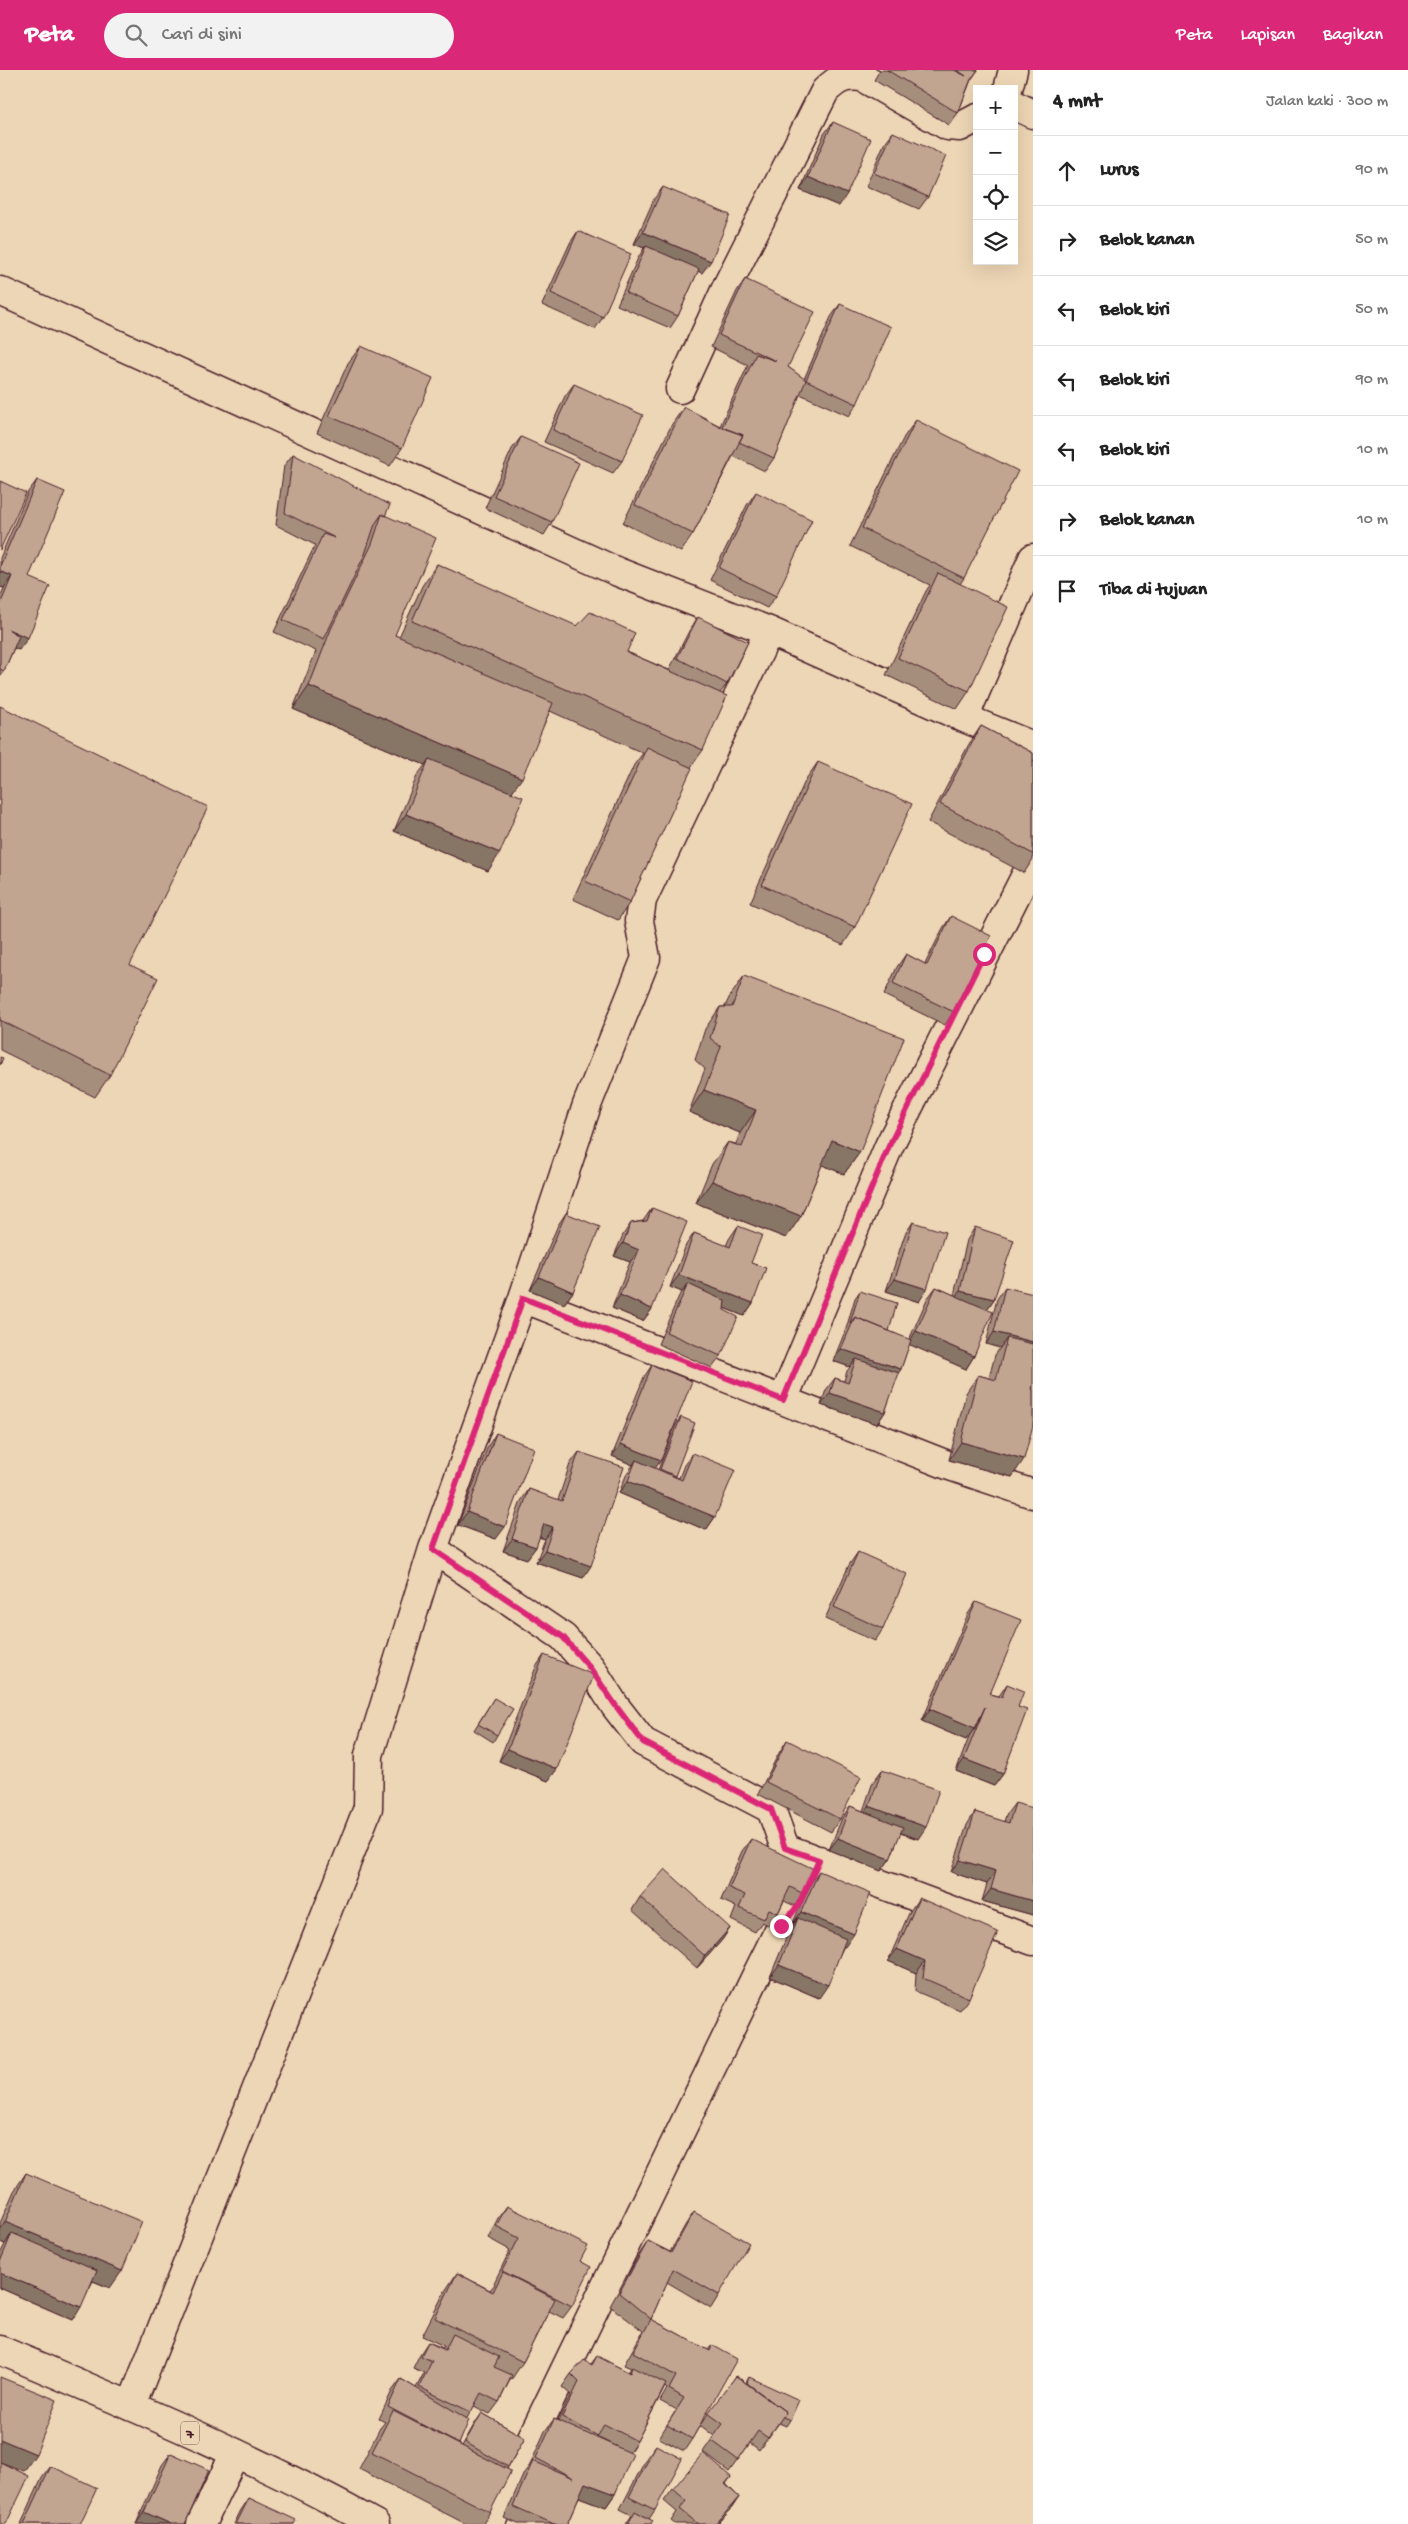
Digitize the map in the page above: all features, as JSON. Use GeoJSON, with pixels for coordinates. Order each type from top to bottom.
{"type":"FeatureCollection","features":[{"type":"Feature","properties":{"kind":"main road"},"geometry":{"type":"LineString","coordinates":[[1009,85],[1013,70]]}},
{"type":"Feature","properties":{"kind":"main road"},"geometry":{"type":"LineString","coordinates":[[680,389],[728,284],[825,91],[837,79],[847,75],[862,77],[948,126],[960,127],[973,120]]}},
{"type":"Feature","properties":{"kind":"main road"},"geometry":{"type":"LineString","coordinates":[[0,291],[618,572],[769,631],[964,718],[1033,746]]}},
{"type":"Feature","properties":{"kind":"main road"},"geometry":{"type":"LineString","coordinates":[[964,718],[1033,558]]}},
{"type":"Feature","properties":{"kind":"main road"},"geometry":{"type":"LineString","coordinates":[[130,2406],[368,1808],[369,1755],[433,1549],[523,1298],[587,1104],[646,958],[639,921],[642,900],[769,631]]}},
{"type":"Feature","properties":{"kind":"main road"},"geometry":{"type":"LineString","coordinates":[[783,1400],[889,1146],[1033,861]]}},
{"type":"Feature","properties":{"kind":"main road"},"geometry":{"type":"LineString","coordinates":[[523,1298],[950,1466],[1033,1494]]}},
{"type":"Feature","properties":{"kind":"main road"},"geometry":{"type":"LineString","coordinates":[[433,1549],[563,1637],[590,1668],[643,1742],[771,1809],[785,1848],[1033,1941]]}},
{"type":"Feature","properties":{"kind":"main road"},"geometry":{"type":"LineString","coordinates":[[490,2524],[757,1974],[781,1926],[798,1906],[819,1860]]}},
{"type":"Feature","properties":{"kind":"main road","name":"7"},"geometry":{"type":"LineString","coordinates":[[0,2350],[235,2454],[333,2500],[375,2524]]}},
{"type":"Feature","properties":{"kind":"main road"},"geometry":{"type":"LineString","coordinates":[[201,2524],[235,2454]]}},
{"type":"Feature","properties":{"kind":"building"},"geometry":{"type":"Polygon","coordinates":[[[887,70],[954,70],[966,76],[957,70],[978,70],[971,79],[958,113],[887,70]]]}},
{"type":"Feature","properties":{"kind":"building"},"geometry":{"type":"Polygon","coordinates":[[[833,122],[871,139],[847,194],[808,177],[833,122]]]}},
{"type":"Feature","properties":{"kind":"building"},"geometry":{"type":"Polygon","coordinates":[[[893,132],[946,156],[928,197],[874,173],[893,132]]]}},
{"type":"Feature","properties":{"kind":"building"},"geometry":{"type":"Polygon","coordinates":[[[663,187],[730,215],[711,261],[643,232],[663,187]]]}},
{"type":"Feature","properties":{"kind":"building"},"geometry":{"type":"Polygon","coordinates":[[[578,231],[631,254],[603,317],[551,293],[578,231]]]}},
{"type":"Feature","properties":{"kind":"building"},"geometry":{"type":"Polygon","coordinates":[[[646,246],[699,269],[678,316],[626,293],[646,246]]]}},
{"type":"Feature","properties":{"kind":"building"},"geometry":{"type":"Polygon","coordinates":[[[745,279],[815,312],[788,367],[806,380],[774,458],[739,442],[743,435],[722,427],[756,354],[776,361],[719,335],[745,279]]]}},
{"type":"Feature","properties":{"kind":"building"},"geometry":{"type":"Polygon","coordinates":[[[840,304],[891,327],[857,404],[806,380],[840,304]]]}},
{"type":"Feature","properties":{"kind":"building"},"geometry":{"type":"Polygon","coordinates":[[[361,346],[433,378],[402,448],[329,416],[361,346]]]}},
{"type":"Feature","properties":{"kind":"building"},"geometry":{"type":"Polygon","coordinates":[[[574,384],[643,415],[622,461],[553,430],[574,384]]]}},
{"type":"Feature","properties":{"kind":"building"},"geometry":{"type":"Polygon","coordinates":[[[684,407],[723,428],[743,435],[693,534],[635,505],[684,407]]]}},
{"type":"Feature","properties":{"kind":"building"},"geometry":{"type":"Polygon","coordinates":[[[916,420],[1018,471],[964,578],[862,528],[916,420]]]}},
{"type":"Feature","properties":{"kind":"building"},"geometry":{"type":"Polygon","coordinates":[[[521,437],[579,463],[552,522],[494,496],[521,437]]]}},
{"type":"Feature","properties":{"kind":"building"},"geometry":{"type":"Polygon","coordinates":[[[293,454],[390,505],[385,516],[382,514],[375,524],[365,554],[324,639],[283,620],[323,534],[335,538],[285,513],[293,454]]]}},
{"type":"Feature","properties":{"kind":"building"},"geometry":{"type":"Polygon","coordinates":[[[37,480],[65,492],[29,577],[50,586],[28,638],[8,629],[19,636],[4,671],[0,669],[0,605],[12,576],[0,571],[0,566],[37,480]]]}},
{"type":"Feature","properties":{"kind":"building"},"geometry":{"type":"Polygon","coordinates":[[[0,481],[26,493],[0,550],[0,481]]]}},
{"type":"Feature","properties":{"kind":"building"},"geometry":{"type":"Polygon","coordinates":[[[756,492],[812,520],[776,596],[719,568],[756,492]]]}},
{"type":"Feature","properties":{"kind":"building"},"geometry":{"type":"Polygon","coordinates":[[[382,514],[436,538],[395,635],[553,703],[522,778],[309,686],[331,629],[372,544],[382,514]]]}},
{"type":"Feature","properties":{"kind":"building"},"geometry":{"type":"Polygon","coordinates":[[[437,564],[577,626],[590,612],[635,633],[627,652],[727,696],[703,750],[412,621],[437,564]]]}},
{"type":"Feature","properties":{"kind":"building"},"geometry":{"type":"Polygon","coordinates":[[[938,573],[1008,607],[969,691],[898,658],[938,573]]]}},
{"type":"Feature","properties":{"kind":"building"},"geometry":{"type":"Polygon","coordinates":[[[698,617],[748,642],[727,684],[677,658],[698,617]]]}},
{"type":"Feature","properties":{"kind":"building"},"geometry":{"type":"Polygon","coordinates":[[[0,706],[208,807],[130,965],[158,978],[110,1075],[0,1020],[0,706]]]}},
{"type":"Feature","properties":{"kind":"building"},"geometry":{"type":"Polygon","coordinates":[[[981,726],[1033,753],[1033,854],[940,804],[981,726]]]}},
{"type":"Feature","properties":{"kind":"building"},"geometry":{"type":"Polygon","coordinates":[[[647,747],[692,768],[630,902],[585,881],[647,747]]]}},
{"type":"Feature","properties":{"kind":"building"},"geometry":{"type":"Polygon","coordinates":[[[429,759],[523,797],[500,853],[406,814],[429,759]]]}},
{"type":"Feature","properties":{"kind":"building"},"geometry":{"type":"Polygon","coordinates":[[[818,762],[912,804],[855,927],[762,885],[818,762]]]}},
{"type":"Feature","properties":{"kind":"building"},"geometry":{"type":"Polygon","coordinates":[[[951,916],[991,936],[954,1012],[893,983],[906,954],[927,965],[951,916]]]}},
{"type":"Feature","properties":{"kind":"building"},"geometry":{"type":"Polygon","coordinates":[[[744,976],[904,1038],[860,1152],[832,1140],[801,1216],[712,1181],[728,1142],[742,1147],[756,1110],[704,1090],[721,1047],[710,1038],[720,1007],[732,1007],[744,976]]]}},
{"type":"Feature","properties":{"kind":"building"},"geometry":{"type":"Polygon","coordinates":[[[652,1208],[687,1222],[652,1309],[620,1295],[639,1250],[623,1243],[631,1223],[647,1221],[652,1208]]]}},
{"type":"Feature","properties":{"kind":"building"},"geometry":{"type":"Polygon","coordinates":[[[566,1213],[600,1227],[573,1292],[539,1277],[566,1213]]]}},
{"type":"Feature","properties":{"kind":"building"},"geometry":{"type":"Polygon","coordinates":[[[913,1222],[945,1232],[927,1289],[895,1279],[913,1222]]]}},
{"type":"Feature","properties":{"kind":"building"},"geometry":{"type":"Polygon","coordinates":[[[738,1226],[762,1235],[751,1263],[766,1268],[753,1303],[679,1275],[694,1233],[730,1247],[738,1226]]]}},
{"type":"Feature","properties":{"kind":"building"},"geometry":{"type":"Polygon","coordinates":[[[975,1227],[1014,1240],[994,1299],[960,1291],[975,1227]]]}},
{"type":"Feature","properties":{"kind":"building"},"geometry":{"type":"Polygon","coordinates":[[[688,1284],[725,1301],[724,1310],[738,1317],[721,1356],[666,1332],[688,1284]]]}},
{"type":"Feature","properties":{"kind":"building"},"geometry":{"type":"Polygon","coordinates":[[[936,1287],[993,1312],[974,1356],[916,1331],[936,1287]]]}},
{"type":"Feature","properties":{"kind":"building"},"geometry":{"type":"Polygon","coordinates":[[[1005,1287],[1033,1294],[1033,1342],[994,1332],[1005,1287]]]}},
{"type":"Feature","properties":{"kind":"building"},"geometry":{"type":"Polygon","coordinates":[[[860,1291],[897,1303],[889,1331],[855,1317],[850,1323],[860,1291]]]}},
{"type":"Feature","properties":{"kind":"building"},"geometry":{"type":"Polygon","coordinates":[[[855,1317],[911,1340],[901,1369],[841,1349],[855,1317]]]}},
{"type":"Feature","properties":{"kind":"building"},"geometry":{"type":"Polygon","coordinates":[[[1007,1338],[1033,1344],[1033,1425],[1024,1459],[961,1442],[978,1375],[996,1380],[1007,1338]]]}},
{"type":"Feature","properties":{"kind":"building"},"geometry":{"type":"Polygon","coordinates":[[[856,1359],[899,1373],[885,1412],[830,1393],[835,1378],[848,1383],[856,1359]]]}},
{"type":"Feature","properties":{"kind":"building"},"geometry":{"type":"Polygon","coordinates":[[[652,1365],[692,1381],[661,1460],[621,1444],[652,1365]]]}},
{"type":"Feature","properties":{"kind":"building"},"geometry":{"type":"Polygon","coordinates":[[[681,1417],[695,1423],[675,1476],[660,1469],[681,1417]]]}},
{"type":"Feature","properties":{"kind":"building"},"geometry":{"type":"Polygon","coordinates":[[[496,1433],[534,1448],[505,1527],[467,1512],[496,1433]]]}},
{"type":"Feature","properties":{"kind":"building"},"geometry":{"type":"Polygon","coordinates":[[[579,1452],[624,1467],[591,1566],[545,1550],[553,1527],[544,1524],[536,1547],[512,1539],[529,1489],[562,1501],[579,1452]]]}},
{"type":"Feature","properties":{"kind":"building"},"geometry":{"type":"Polygon","coordinates":[[[693,1453],[735,1470],[715,1517],[628,1481],[636,1460],[682,1480],[693,1453]]]}},
{"type":"Feature","properties":{"kind":"building"},"geometry":{"type":"Polygon","coordinates":[[[858,1552],[907,1574],[883,1629],[834,1607],[858,1552]]]}},
{"type":"Feature","properties":{"kind":"building"},"geometry":{"type":"Polygon","coordinates":[[[976,1602],[1021,1620],[990,1694],[1002,1697],[1007,1684],[1024,1691],[1018,1707],[1027,1710],[1003,1774],[964,1759],[985,1707],[975,1728],[930,1709],[976,1602]]]}},
{"type":"Feature","properties":{"kind":"building"},"geometry":{"type":"Polygon","coordinates":[[[544,1655],[594,1675],[557,1769],[508,1749],[544,1655]]]}},
{"type":"Feature","properties":{"kind":"building"},"geometry":{"type":"Polygon","coordinates":[[[494,1698],[513,1709],[497,1735],[478,1724],[494,1698]]]}},
{"type":"Feature","properties":{"kind":"building"},"geometry":{"type":"Polygon","coordinates":[[[787,1740],[861,1777],[840,1819],[766,1782],[787,1740]]]}},
{"type":"Feature","properties":{"kind":"building"},"geometry":{"type":"Polygon","coordinates":[[[882,1770],[939,1790],[926,1827],[869,1806],[882,1770]]]}},
{"type":"Feature","properties":{"kind":"building"},"geometry":{"type":"Polygon","coordinates":[[[1015,1803],[1033,1808],[1033,1901],[991,1889],[996,1871],[960,1860],[975,1812],[1009,1823],[1015,1803]]]}},
{"type":"Feature","properties":{"kind":"building"},"geometry":{"type":"Polygon","coordinates":[[[850,1806],[903,1827],[890,1859],[838,1838],[850,1806]]]}},
{"type":"Feature","properties":{"kind":"building"},"geometry":{"type":"Polygon","coordinates":[[[751,1839],[816,1870],[804,1894],[790,1887],[778,1913],[769,1909],[764,1919],[739,1908],[745,1895],[729,1888],[751,1839]]]}},
{"type":"Feature","properties":{"kind":"building"},"geometry":{"type":"Polygon","coordinates":[[[665,1869],[730,1928],[705,1956],[640,1897],[665,1869]]]}},
{"type":"Feature","properties":{"kind":"building"},"geometry":{"type":"Polygon","coordinates":[[[819,1871],[871,1893],[854,1934],[801,1912],[819,1871]]]}},
{"type":"Feature","properties":{"kind":"building"},"geometry":{"type":"Polygon","coordinates":[[[919,1898],[998,1932],[969,1998],[923,1978],[925,1961],[897,1949],[919,1898]]]}},
{"type":"Feature","properties":{"kind":"building"},"geometry":{"type":"Polygon","coordinates":[[[798,1918],[846,1939],[828,1985],[779,1965],[798,1918]]]}},
{"type":"Feature","properties":{"kind":"building"},"geometry":{"type":"Polygon","coordinates":[[[26,2173],[142,2222],[122,2271],[5,2222],[26,2173]]]}},
{"type":"Feature","properties":{"kind":"building"},"geometry":{"type":"Polygon","coordinates":[[[507,2206],[588,2246],[580,2261],[591,2267],[572,2306],[502,2271],[519,2238],[496,2226],[507,2206]]]}},
{"type":"Feature","properties":{"kind":"building"},"geometry":{"type":"Polygon","coordinates":[[[694,2212],[749,2243],[719,2295],[673,2269],[651,2319],[619,2293],[648,2241],[671,2253],[694,2212]]]}},
{"type":"Feature","properties":{"kind":"building"},"geometry":{"type":"Polygon","coordinates":[[[12,2233],[97,2270],[81,2307],[0,2273],[0,2262],[12,2233]]]}},
{"type":"Feature","properties":{"kind":"building"},"geometry":{"type":"Polygon","coordinates":[[[503,2272],[555,2299],[523,2362],[435,2318],[457,2273],[493,2292],[503,2272]]]}},
{"type":"Feature","properties":{"kind":"building"},"geometry":{"type":"Polygon","coordinates":[[[651,2319],[710,2351],[712,2345],[737,2359],[692,2439],[667,2425],[684,2398],[669,2389],[676,2376],[633,2352],[651,2319]]]}},
{"type":"Feature","properties":{"kind":"building"},"geometry":{"type":"Polygon","coordinates":[[[453,2334],[499,2357],[494,2367],[512,2375],[499,2402],[481,2393],[471,2412],[419,2387],[432,2361],[421,2356],[428,2342],[445,2350],[453,2334]]]}},
{"type":"Feature","properties":{"kind":"building"},"geometry":{"type":"Polygon","coordinates":[[[597,2356],[630,2373],[632,2367],[666,2384],[637,2441],[604,2424],[598,2436],[562,2417],[579,2382],[571,2374],[584,2360],[592,2365],[597,2356]]]}},
{"type":"Feature","properties":{"kind":"building"},"geometry":{"type":"Polygon","coordinates":[[[736,2376],[786,2412],[768,2438],[758,2431],[738,2460],[711,2440],[723,2424],[708,2413],[736,2376]]]}},
{"type":"Feature","properties":{"kind":"building"},"geometry":{"type":"Polygon","coordinates":[[[0,2377],[57,2400],[36,2454],[0,2439],[0,2377]]]}},
{"type":"Feature","properties":{"kind":"building"},"geometry":{"type":"Polygon","coordinates":[[[749,2377],[799,2400],[790,2420],[783,2417],[786,2412],[747,2383],[749,2377]]]}},
{"type":"Feature","properties":{"kind":"building"},"geometry":{"type":"Polygon","coordinates":[[[401,2379],[469,2420],[459,2444],[388,2407],[401,2379]]]}},
{"type":"Feature","properties":{"kind":"building"},"geometry":{"type":"Polygon","coordinates":[[[393,2411],[511,2471],[490,2512],[372,2452],[393,2411]]]}},
{"type":"Feature","properties":{"kind":"building"},"geometry":{"type":"Polygon","coordinates":[[[482,2413],[525,2438],[508,2467],[465,2442],[482,2413]]]}},
{"type":"Feature","properties":{"kind":"building"},"geometry":{"type":"Polygon","coordinates":[[[554,2419],[633,2454],[615,2494],[585,2483],[567,2524],[554,2524],[513,2506],[533,2461],[573,2478],[536,2458],[554,2419]]]}},
{"type":"Feature","properties":{"kind":"building"},"geometry":{"type":"Polygon","coordinates":[[[656,2445],[682,2459],[655,2510],[629,2497],[656,2445]]]}},
{"type":"Feature","properties":{"kind":"building"},"geometry":{"type":"Polygon","coordinates":[[[171,2453],[209,2470],[185,2524],[171,2524],[144,2512],[171,2453]]]}},
{"type":"Feature","properties":{"kind":"building"},"geometry":{"type":"Polygon","coordinates":[[[703,2453],[731,2477],[725,2484],[739,2497],[716,2524],[698,2524],[680,2509],[687,2501],[673,2489],[703,2453]]]}},
{"type":"Feature","properties":{"kind":"building"},"geometry":{"type":"Polygon","coordinates":[[[0,2462],[29,2476],[6,2524],[0,2524],[0,2462]]]}},
{"type":"Feature","properties":{"kind":"building"},"geometry":{"type":"Polygon","coordinates":[[[51,2466],[97,2488],[80,2524],[24,2524],[51,2466]]]}},
{"type":"Feature","properties":{"kind":"building"},"geometry":{"type":"Polygon","coordinates":[[[249,2498],[296,2520],[294,2524],[236,2524],[249,2498]]]}},
{"type":"Feature","properties":{"kind":"building"},"geometry":{"type":"Polygon","coordinates":[[[635,2511],[653,2521],[651,2524],[628,2524],[635,2511]]]}},
{"type":"Feature","properties":{"kind":"route"},"geometry":{"type":"LineString","coordinates":[[781,1926],[789,1913],[798,1906],[819,1860],[785,1848],[771,1809],[643,1742],[590,1668],[563,1637],[433,1549],[523,1298],[783,1400],[889,1146],[984,954]]}}]}
